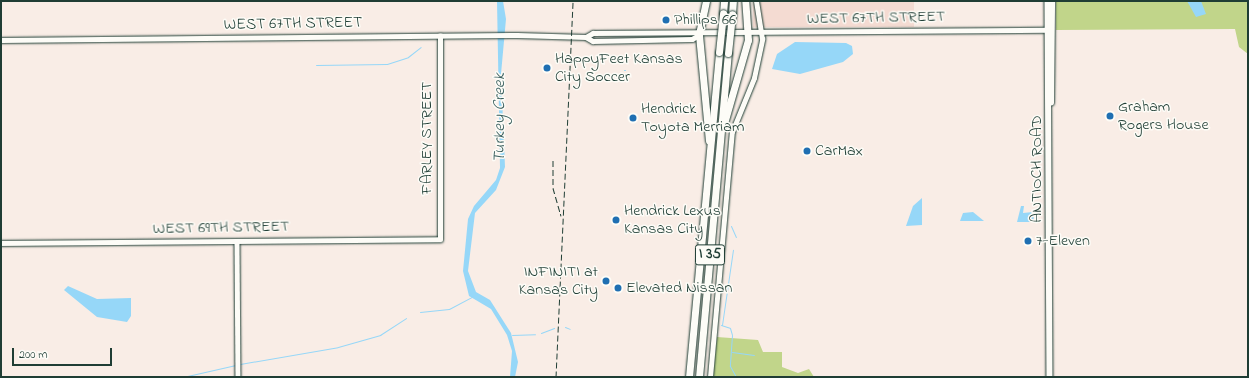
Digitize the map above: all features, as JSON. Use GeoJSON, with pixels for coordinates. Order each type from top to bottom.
{"type":"FeatureCollection","features":[{"type":"Feature","properties":{"kind":"highway"},"geometry":{"type":"LineString","coordinates":[[706,1],[699,35],[704,113],[711,150]]}},
{"type":"Feature","properties":{"kind":"highway","name":"I 35"},"geometry":{"type":"LineString","coordinates":[[690,377],[724,1]]}},
{"type":"Feature","properties":{"kind":"highway","name":"I 35"},"geometry":{"type":"LineString","coordinates":[[699,377],[733,1]]}},
{"type":"Feature","properties":{"kind":"highway"},"geometry":{"type":"LineString","coordinates":[[721,133],[749,32],[745,1]]}},
{"type":"Feature","properties":{"kind":"main road","name":"ANTIOCH ROAD"},"geometry":{"type":"LineString","coordinates":[[1048,1],[1050,30],[1050,377]]}},
{"type":"Feature","properties":{"kind":"main road","name":"ANTIOCH ROAD"},"geometry":{"type":"LineString","coordinates":[[1050,30],[1052,1]]}},
{"type":"Feature","properties":{"kind":"street"},"geometry":{"type":"LineString","coordinates":[[710,377],[732,132],[754,78],[762,32],[756,1]]}},
{"type":"Feature","properties":{"kind":"street","name":"WEST 67TH STREET"},"geometry":{"type":"LineString","coordinates":[[1,40],[508,35],[586,37],[593,41],[692,39],[699,35],[749,32],[1050,30]]}},
{"type":"Feature","properties":{"kind":"street","name":"WEST 67TH STREET"},"geometry":{"type":"LineString","coordinates":[[586,37],[593,33],[691,31],[699,35]]}},
{"type":"Feature","properties":{"kind":"street"},"geometry":{"type":"LineString","coordinates":[[657,32],[657,40]]}},
{"type":"Feature","properties":{"kind":"street","name":"FARLEY STREET"},"geometry":{"type":"LineString","coordinates":[[440,36],[440,239]]}},
{"type":"Feature","properties":{"kind":"street","name":"WEST 69TH STREET"},"geometry":{"type":"LineString","coordinates":[[1,243],[440,239]]}},
{"type":"Feature","properties":{"kind":"street"},"geometry":{"type":"LineString","coordinates":[[237,241],[238,377]]}},
{"type":"Feature","properties":{"kind":"shaded area"},"geometry":{"type":"Polygon","coordinates":[[[753,1],[914,1],[914,27],[753,27],[753,1]]]}},
{"type":"Feature","properties":{"kind":"green space"},"geometry":{"type":"Polygon","coordinates":[[[1056,1],[1248,1],[1248,54],[1239,47],[1235,29],[1056,30],[1056,1]]]}},
{"type":"Feature","properties":{"kind":"green space"},"geometry":{"type":"Polygon","coordinates":[[[717,337],[758,340],[763,352],[782,352],[782,367],[798,373],[809,369],[814,377],[713,377],[717,337]]]}},
{"type":"Feature","properties":{"kind":"water","name":"Turkey Creek"},"geometry":{"type":"Polygon","coordinates":[[[497,1],[503,1],[506,19],[501,74],[505,167],[496,190],[475,213],[468,271],[476,292],[490,300],[511,333],[518,362],[515,377],[510,377],[512,351],[507,335],[491,309],[469,296],[463,271],[468,219],[474,206],[496,180],[500,168],[497,1]]]}},
{"type":"Feature","properties":{"kind":"water"},"geometry":{"type":"Polygon","coordinates":[[[1187,1],[1201,1],[1206,14],[1196,17],[1187,1]]]}},
{"type":"Feature","properties":{"kind":"water"},"geometry":{"type":"Polygon","coordinates":[[[795,42],[846,43],[852,46],[853,54],[843,62],[800,74],[772,69],[777,54],[795,42]]]}},
{"type":"Feature","properties":{"kind":"water"},"geometry":{"type":"Polygon","coordinates":[[[922,198],[922,225],[906,226],[913,206],[922,198]]]}},
{"type":"Feature","properties":{"kind":"water"},"geometry":{"type":"Polygon","coordinates":[[[1021,206],[1024,206],[1023,213],[1033,212],[1034,222],[1017,222],[1021,206]]]}},
{"type":"Feature","properties":{"kind":"water"},"geometry":{"type":"Polygon","coordinates":[[[973,212],[984,221],[960,221],[963,213],[973,212]]]}},
{"type":"Feature","properties":{"kind":"water"},"geometry":{"type":"Polygon","coordinates":[[[68,286],[97,299],[131,298],[131,316],[127,322],[97,317],[64,290],[68,286]]]}},
{"type":"Feature","properties":{"kind":"waterway"},"geometry":{"type":"LineString","coordinates":[[316,65],[387,64],[408,57],[421,47]]}},
{"type":"Feature","properties":{"kind":"waterway"},"geometry":{"type":"LineString","coordinates":[[731,226],[736,237]]}},
{"type":"Feature","properties":{"kind":"waterway"},"geometry":{"type":"LineString","coordinates":[[722,325],[733,250]]}},
{"type":"Feature","properties":{"kind":"waterway"},"geometry":{"type":"LineString","coordinates":[[420,312],[449,309],[473,296]]}},
{"type":"Feature","properties":{"kind":"waterway"},"geometry":{"type":"LineString","coordinates":[[240,364],[338,347],[380,335],[406,318]]}},
{"type":"Feature","properties":{"kind":"waterway"},"geometry":{"type":"LineString","coordinates":[[721,325],[730,328],[732,335],[730,366],[736,377]]}},
{"type":"Feature","properties":{"kind":"waterway"},"geometry":{"type":"LineString","coordinates":[[565,327],[570,329]]}},
{"type":"Feature","properties":{"kind":"waterway"},"geometry":{"type":"LineString","coordinates":[[541,333],[554,328]]}},
{"type":"Feature","properties":{"kind":"waterway"},"geometry":{"type":"LineString","coordinates":[[512,335],[535,334]]}},
{"type":"Feature","properties":{"kind":"waterway"},"geometry":{"type":"LineString","coordinates":[[732,352],[754,355]]}},
{"type":"Feature","properties":{"kind":"waterway"},"geometry":{"type":"LineString","coordinates":[[183,377],[236,365]]}},
{"type":"Feature","properties":{"kind":"railway"},"geometry":{"type":"LineString","coordinates":[[556,377],[573,1]]}},
{"type":"Feature","properties":{"kind":"railway"},"geometry":{"type":"LineString","coordinates":[[553,160],[553,188],[561,216]]}},
{"type":"Feature","properties":{"kind":"place","name":"Phillips 66"},"geometry":{"type":"Point","coordinates":[666,20]}},
{"type":"Feature","properties":{"kind":"place","name":"HappyFeet Kansas City Soccer"},"geometry":{"type":"Point","coordinates":[547,68]}},
{"type":"Feature","properties":{"kind":"place","name":"Graham Rogers House"},"geometry":{"type":"Point","coordinates":[1110,116]}},
{"type":"Feature","properties":{"kind":"place","name":"Hendrick Toyota Merriam"},"geometry":{"type":"Point","coordinates":[633,118]}},
{"type":"Feature","properties":{"kind":"place","name":"CarMax"},"geometry":{"type":"Point","coordinates":[807,151]}},
{"type":"Feature","properties":{"kind":"place","name":"Hendrick Lexus Kansas City"},"geometry":{"type":"Point","coordinates":[616,220]}},
{"type":"Feature","properties":{"kind":"place","name":"7-Eleven"},"geometry":{"type":"Point","coordinates":[1028,241]}},
{"type":"Feature","properties":{"kind":"place","name":"INFINITI at Kansas City"},"geometry":{"type":"Point","coordinates":[606,281]}},
{"type":"Feature","properties":{"kind":"place","name":"Elevated Nissan"},"geometry":{"type":"Point","coordinates":[618,288]}}]}
